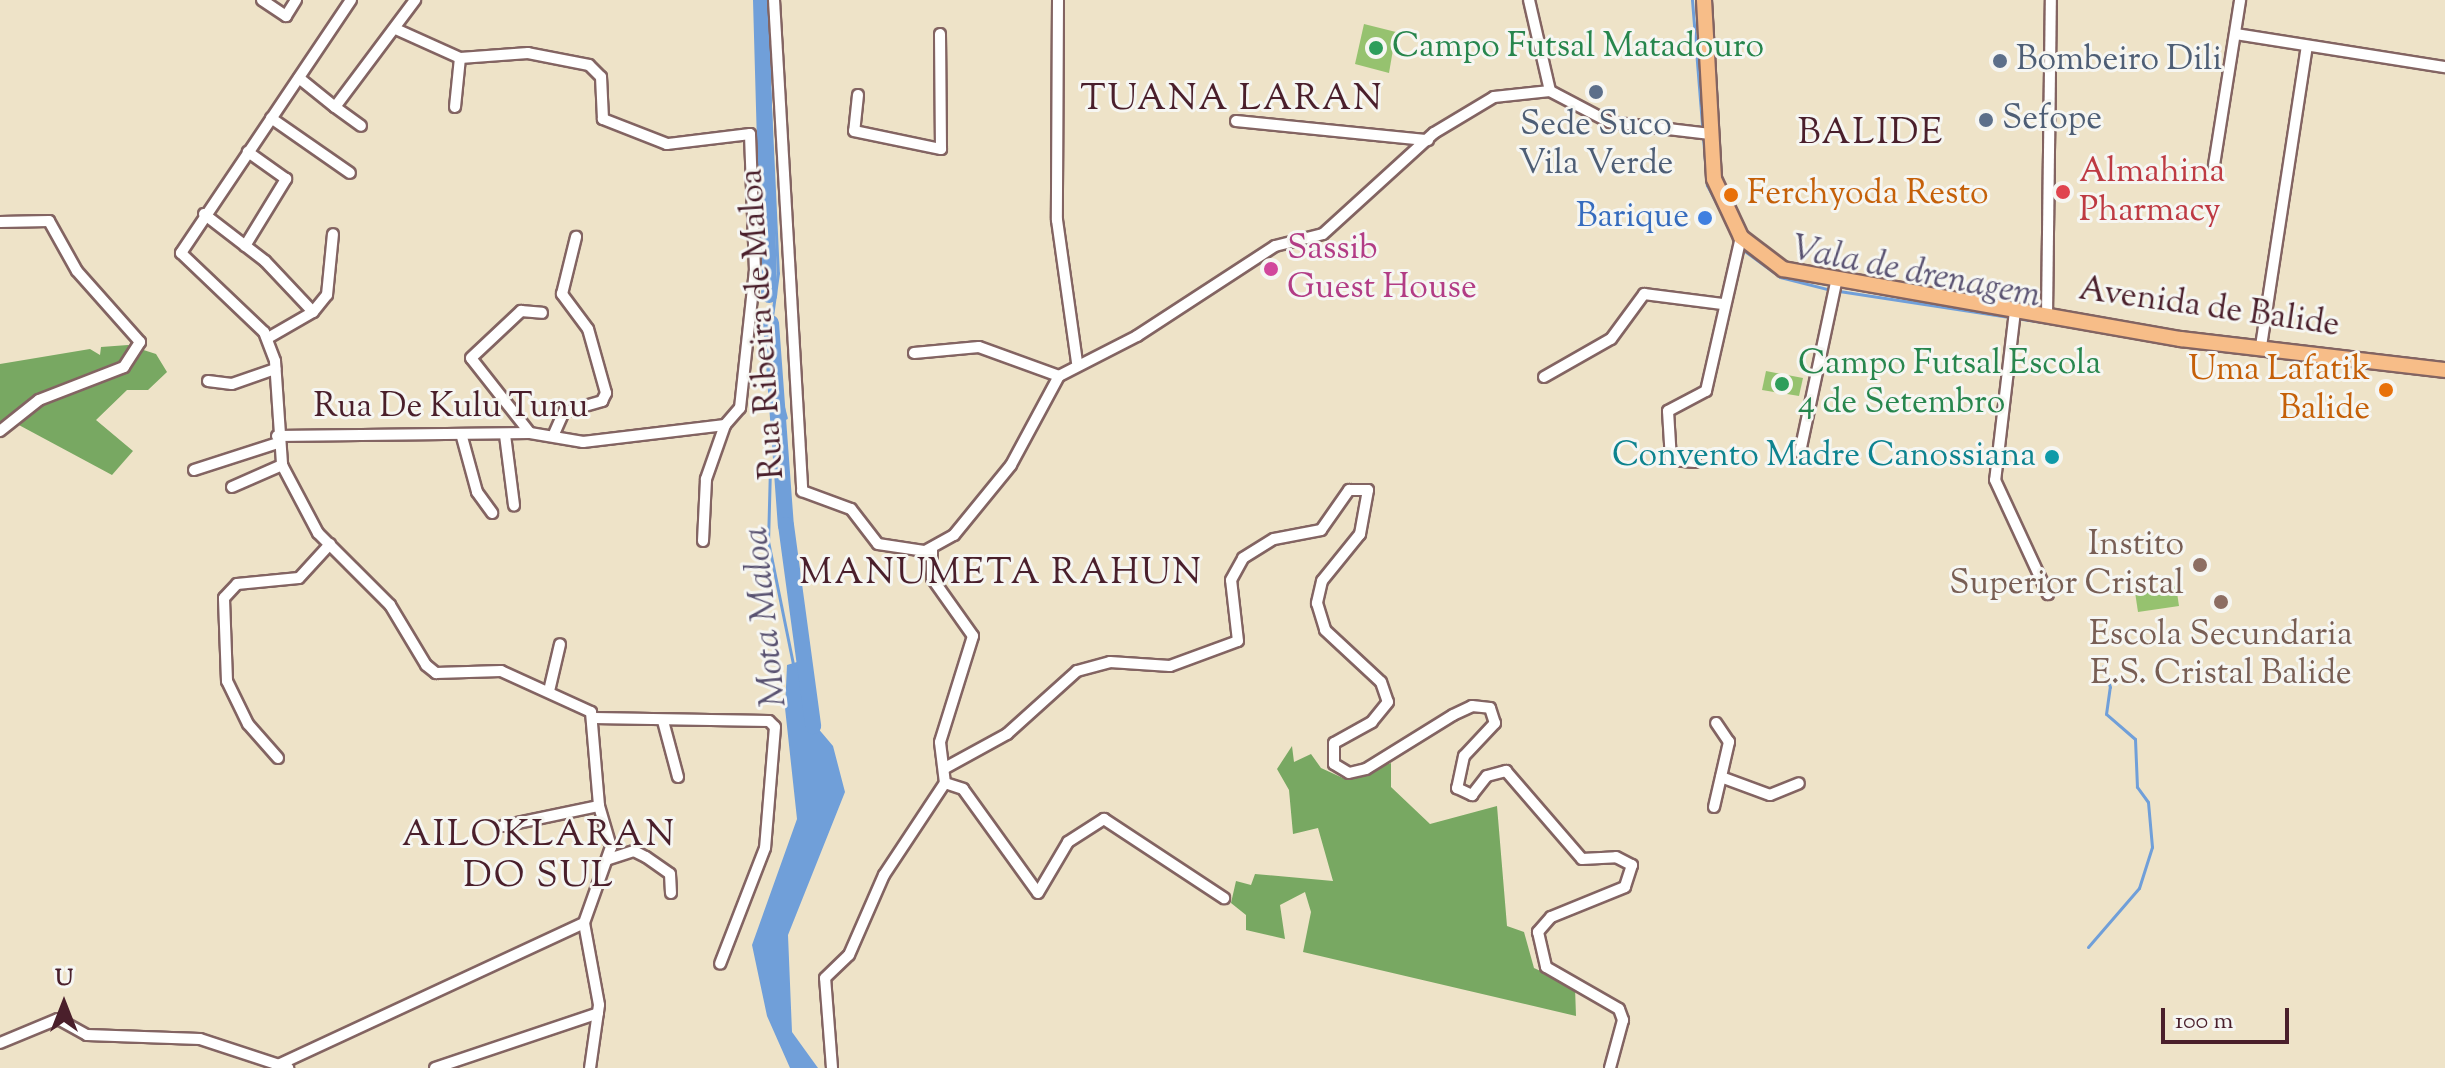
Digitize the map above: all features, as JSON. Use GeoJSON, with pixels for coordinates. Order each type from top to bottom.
{"type":"FeatureCollection","features":[{"type":"Feature","properties":{"kind":"main road"},"geometry":{"type":"LineString","coordinates":[[1704,0],[1714,179],[1741,237]]}},
{"type":"Feature","properties":{"kind":"main road","name":"Avenida de Balide"},"geometry":{"type":"LineString","coordinates":[[1741,237],[1783,269],[1836,283],[2014,315],[2047,315],[2445,370]]}},
{"type":"Feature","properties":{"kind":"street"},"geometry":{"type":"LineString","coordinates":[[262,0],[286,16],[296,0]]}},
{"type":"Feature","properties":{"kind":"street"},"geometry":{"type":"LineString","coordinates":[[351,0],[204,214],[181,253],[268,338],[275,369],[277,440],[282,465],[330,544],[390,605],[436,673],[501,671],[549,691],[594,718],[756,720],[775,727],[765,848],[720,964]]}},
{"type":"Feature","properties":{"kind":"street"},"geometry":{"type":"LineString","coordinates":[[335,107],[398,30],[415,0]]}},
{"type":"Feature","properties":{"kind":"street","name":"Rua Ribeira de Maloa"},"geometry":{"type":"LineString","coordinates":[[774,0],[802,491],[851,509],[878,544],[932,549]]}},
{"type":"Feature","properties":{"kind":"street"},"geometry":{"type":"LineString","coordinates":[[1058,0],[1062,274],[1077,363]]}},
{"type":"Feature","properties":{"kind":"street"},"geometry":{"type":"LineString","coordinates":[[1529,0],[1550,91]]}},
{"type":"Feature","properties":{"kind":"street"},"geometry":{"type":"LineString","coordinates":[[2047,315],[2051,0]]}},
{"type":"Feature","properties":{"kind":"street"},"geometry":{"type":"LineString","coordinates":[[2214,165],[2240,0]]}},
{"type":"Feature","properties":{"kind":"street"},"geometry":{"type":"LineString","coordinates":[[398,30],[460,58],[528,53],[589,65],[601,77],[603,119],[678,147],[750,134],[757,172],[752,313],[740,408],[725,425],[706,479],[703,541]]}},
{"type":"Feature","properties":{"kind":"street"},"geometry":{"type":"LineString","coordinates":[[858,95],[854,131],[941,149],[940,34]]}},
{"type":"Feature","properties":{"kind":"street"},"geometry":{"type":"LineString","coordinates":[[2236,34],[2445,67]]}},
{"type":"Feature","properties":{"kind":"street"},"geometry":{"type":"LineString","coordinates":[[2261,346],[2307,47]]}},
{"type":"Feature","properties":{"kind":"street"},"geometry":{"type":"LineString","coordinates":[[455,107],[460,58]]}},
{"type":"Feature","properties":{"kind":"street"},"geometry":{"type":"LineString","coordinates":[[299,78],[361,126]]}},
{"type":"Feature","properties":{"kind":"street"},"geometry":{"type":"LineString","coordinates":[[832,1068],[825,978],[849,955],[884,875],[945,783],[940,742],[973,636],[932,578],[932,549],[954,535],[1011,465],[1059,376],[1077,363],[1137,336],[1275,246],[1323,234],[1428,140],[1494,97],[1550,91],[1609,122],[1710,134]]}},
{"type":"Feature","properties":{"kind":"street"},"geometry":{"type":"LineString","coordinates":[[271,118],[350,173]]}},
{"type":"Feature","properties":{"kind":"street"},"geometry":{"type":"LineString","coordinates":[[1236,121],[1428,140]]}},
{"type":"Feature","properties":{"kind":"street"},"geometry":{"type":"LineString","coordinates":[[245,246],[286,179],[248,152]]}},
{"type":"Feature","properties":{"kind":"street"},"geometry":{"type":"LineString","coordinates":[[204,214],[245,246],[313,312]]}},
{"type":"Feature","properties":{"kind":"street"},"geometry":{"type":"LineString","coordinates":[[0,222],[49,221],[77,271],[140,342],[124,367],[39,400],[0,431]]}},
{"type":"Feature","properties":{"kind":"street"},"geometry":{"type":"LineString","coordinates":[[268,338],[313,312],[327,295],[333,234]]}},
{"type":"Feature","properties":{"kind":"street"},"geometry":{"type":"LineString","coordinates":[[554,434],[564,412],[602,401],[606,393],[588,329],[562,294],[576,237]]}},
{"type":"Feature","properties":{"kind":"street"},"geometry":{"type":"LineString","coordinates":[[1695,462],[1671,460],[1668,411],[1706,391],[1733,253],[1741,237]]}},
{"type":"Feature","properties":{"kind":"street"},"geometry":{"type":"LineString","coordinates":[[1800,452],[1836,283]]}},
{"type":"Feature","properties":{"kind":"street"},"geometry":{"type":"LineString","coordinates":[[1544,377],[1611,339],[1644,294],[1722,304]]}},
{"type":"Feature","properties":{"kind":"street"},"geometry":{"type":"LineString","coordinates":[[530,433],[471,358],[521,311],[542,313]]}},
{"type":"Feature","properties":{"kind":"street"},"geometry":{"type":"LineString","coordinates":[[2014,315],[1995,480],[2048,594]]}},
{"type":"Feature","properties":{"kind":"street"},"geometry":{"type":"LineString","coordinates":[[914,353],[979,347],[1059,376]]}},
{"type":"Feature","properties":{"kind":"street"},"geometry":{"type":"LineString","coordinates":[[208,381],[232,384],[275,369]]}},
{"type":"Feature","properties":{"kind":"street","name":"Rua De Kulu Tunu"},"geometry":{"type":"LineString","coordinates":[[194,470],[277,440],[530,433],[554,434],[583,442],[725,425]]}},
{"type":"Feature","properties":{"kind":"street"},"geometry":{"type":"LineString","coordinates":[[505,435],[514,505]]}},
{"type":"Feature","properties":{"kind":"street"},"geometry":{"type":"LineString","coordinates":[[462,437],[477,492],[492,513]]}},
{"type":"Feature","properties":{"kind":"street"},"geometry":{"type":"LineString","coordinates":[[232,487],[282,465]]}},
{"type":"Feature","properties":{"kind":"street"},"geometry":{"type":"LineString","coordinates":[[945,768],[997,741],[1077,671],[1110,662],[1170,666],[1238,641],[1231,580],[1243,558],[1274,539],[1321,530],[1349,490],[1368,490],[1360,534],[1322,581],[1317,603],[1325,630],[1381,682],[1388,702],[1372,722],[1334,743],[1334,764],[1349,773],[1366,769],[1453,715],[1472,706],[1490,708],[1495,723],[1464,756],[1457,788],[1472,795],[1487,776],[1506,771],[1582,859],[1616,857],[1632,865],[1625,887],[1551,917],[1538,932],[1546,967],[1619,1009],[1623,1020],[1610,1068]]}},
{"type":"Feature","properties":{"kind":"street"},"geometry":{"type":"LineString","coordinates":[[278,758],[248,724],[227,681],[224,598],[237,584],[299,578],[330,544]]}},
{"type":"Feature","properties":{"kind":"street"},"geometry":{"type":"LineString","coordinates":[[549,691],[560,644]]}},
{"type":"Feature","properties":{"kind":"street"},"geometry":{"type":"LineString","coordinates":[[590,1068],[598,1013],[584,923],[609,859],[599,806],[594,718]]}},
{"type":"Feature","properties":{"kind":"street"},"geometry":{"type":"LineString","coordinates":[[663,721],[678,777]]}},
{"type":"Feature","properties":{"kind":"street"},"geometry":{"type":"LineString","coordinates":[[1714,807],[1729,742],[1716,723]]}},
{"type":"Feature","properties":{"kind":"street"},"geometry":{"type":"LineString","coordinates":[[1721,777],[1770,795],[1799,783]]}},
{"type":"Feature","properties":{"kind":"street"},"geometry":{"type":"LineString","coordinates":[[945,783],[963,789],[1033,891],[1045,892],[1068,842],[1104,819],[1224,898]]}},
{"type":"Feature","properties":{"kind":"street"},"geometry":{"type":"LineString","coordinates":[[503,826],[599,806]]}},
{"type":"Feature","properties":{"kind":"street"},"geometry":{"type":"LineString","coordinates":[[609,859],[634,851],[646,857],[670,874],[671,893]]}},
{"type":"Feature","properties":{"kind":"street"},"geometry":{"type":"LineString","coordinates":[[0,1043],[58,1019],[87,1035],[200,1039],[283,1066],[584,923]]}},
{"type":"Feature","properties":{"kind":"street"},"geometry":{"type":"LineString","coordinates":[[435,1068],[598,1013]]}},
{"type":"Feature","properties":{"kind":"green space","name":"Campo Futsal Matadouro"},"geometry":{"type":"Polygon","coordinates":[[[1364,24],[1396,32],[1389,73],[1355,64],[1364,24]]]}},
{"type":"Feature","properties":{"kind":"green space"},"geometry":{"type":"Polygon","coordinates":[[[128,345],[156,354],[167,372],[148,390],[127,390],[96,420],[133,451],[112,475],[17,424],[0,425],[0,364],[90,349],[100,355],[101,347],[128,345]]]}},
{"type":"Feature","properties":{"kind":"green space","name":"Campo Futsal Escola 4 de Setembro"},"geometry":{"type":"Polygon","coordinates":[[[1766,371],[1803,378],[1799,396],[1762,390],[1766,371]]]}},
{"type":"Feature","properties":{"kind":"green space"},"geometry":{"type":"Polygon","coordinates":[[[2176,586],[2179,606],[2138,612],[2135,592],[2176,586]]]}},
{"type":"Feature","properties":{"kind":"green space"},"geometry":{"type":"Polygon","coordinates":[[[1292,746],[1294,762],[1311,754],[1321,768],[1345,779],[1391,763],[1391,787],[1430,824],[1497,806],[1507,926],[1524,932],[1534,968],[1575,987],[1576,1016],[1303,952],[1311,912],[1305,892],[1280,905],[1285,939],[1246,930],[1246,915],[1231,903],[1236,881],[1251,885],[1255,874],[1333,881],[1318,828],[1293,834],[1289,790],[1277,769],[1292,746]]]}},
{"type":"Feature","properties":{"kind":"water"},"geometry":{"type":"Polygon","coordinates":[[[797,662],[811,720],[833,746],[845,792],[788,935],[792,1032],[818,1068],[790,1068],[767,1016],[752,945],[797,819],[785,708],[787,665],[797,662]]]}},
{"type":"Feature","properties":{"kind":"waterway","name":"Mota Maloa"},"geometry":{"type":"LineString","coordinates":[[761,0],[769,295]]}},
{"type":"Feature","properties":{"kind":"waterway"},"geometry":{"type":"LineString","coordinates":[[765,0],[778,273],[768,345]]}},
{"type":"Feature","properties":{"kind":"waterway","name":"Vala de drenagem"},"geometry":{"type":"LineString","coordinates":[[1692,0],[1707,185],[1737,244]]}},
{"type":"Feature","properties":{"kind":"waterway"},"geometry":{"type":"LineString","coordinates":[[1742,249],[1780,277],[1831,290]]}},
{"type":"Feature","properties":{"kind":"waterway","name":"Vala de drenagem"},"geometry":{"type":"LineString","coordinates":[[1839,291],[2061,325]]}},
{"type":"Feature","properties":{"kind":"waterway","name":"Mota Maloa"},"geometry":{"type":"LineString","coordinates":[[771,323],[786,525],[813,726]]}},
{"type":"Feature","properties":{"kind":"waterway"},"geometry":{"type":"LineString","coordinates":[[783,407],[786,418]]}},
{"type":"Feature","properties":{"kind":"waterway"},"geometry":{"type":"LineString","coordinates":[[770,467],[768,541],[793,664]]}},
{"type":"Feature","properties":{"kind":"waterway"},"geometry":{"type":"LineString","coordinates":[[2088,947],[2139,888],[2152,847],[2148,802],[2137,787],[2135,739],[2106,714],[2110,687],[2103,666]]}},
{"type":"Feature","properties":{"kind":"place","name":"Campo Futsal Matadouro"},"geometry":{"type":"Point","coordinates":[1376,48]}},
{"type":"Feature","properties":{"kind":"place","name":"Bombeiro Dili"},"geometry":{"type":"Point","coordinates":[2000,61]}},
{"type":"Feature","properties":{"kind":"place","name":"Sede Suco Vila Verde"},"geometry":{"type":"Point","coordinates":[1596,92]}},
{"type":"Feature","properties":{"kind":"place","name":"Sefope"},"geometry":{"type":"Point","coordinates":[1986,120]}},
{"type":"Feature","properties":{"kind":"place","name":"Almahina Pharmacy"},"geometry":{"type":"Point","coordinates":[2063,192]}},
{"type":"Feature","properties":{"kind":"place","name":"Ferchyoda Resto"},"geometry":{"type":"Point","coordinates":[1731,195]}},
{"type":"Feature","properties":{"kind":"place","name":"Barique"},"geometry":{"type":"Point","coordinates":[1705,218]}},
{"type":"Feature","properties":{"kind":"place","name":"Sassib Guest House"},"geometry":{"type":"Point","coordinates":[1271,269]}},
{"type":"Feature","properties":{"kind":"place","name":"Campo Futsal Escola 4 de Setembro"},"geometry":{"type":"Point","coordinates":[1782,384]}},
{"type":"Feature","properties":{"kind":"place","name":"Uma Lafatik Balide"},"geometry":{"type":"Point","coordinates":[2386,390]}},
{"type":"Feature","properties":{"kind":"place","name":"Convento Madre Canossiana"},"geometry":{"type":"Point","coordinates":[2052,457]}},
{"type":"Feature","properties":{"kind":"place","name":"Instito Superior Cristal"},"geometry":{"type":"Point","coordinates":[2200,565]}},
{"type":"Feature","properties":{"kind":"place","name":"Escola Secundaria E.S. Cristal Balide"},"geometry":{"type":"Point","coordinates":[2221,602]}},
{"type":"Feature","properties":{"kind":"district","name":"TUANA LARAN"},"geometry":{"type":"Point","coordinates":[1232,101]}},
{"type":"Feature","properties":{"kind":"district","name":"BALIDE"},"geometry":{"type":"Point","coordinates":[1871,135]}},
{"type":"Feature","properties":{"kind":"district","name":"MANUMETA RAHUN"},"geometry":{"type":"Point","coordinates":[1001,575]}},
{"type":"Feature","properties":{"kind":"district","name":"AILOKLARAN DO SUL"},"geometry":{"type":"Point","coordinates":[539,856]}}]}
